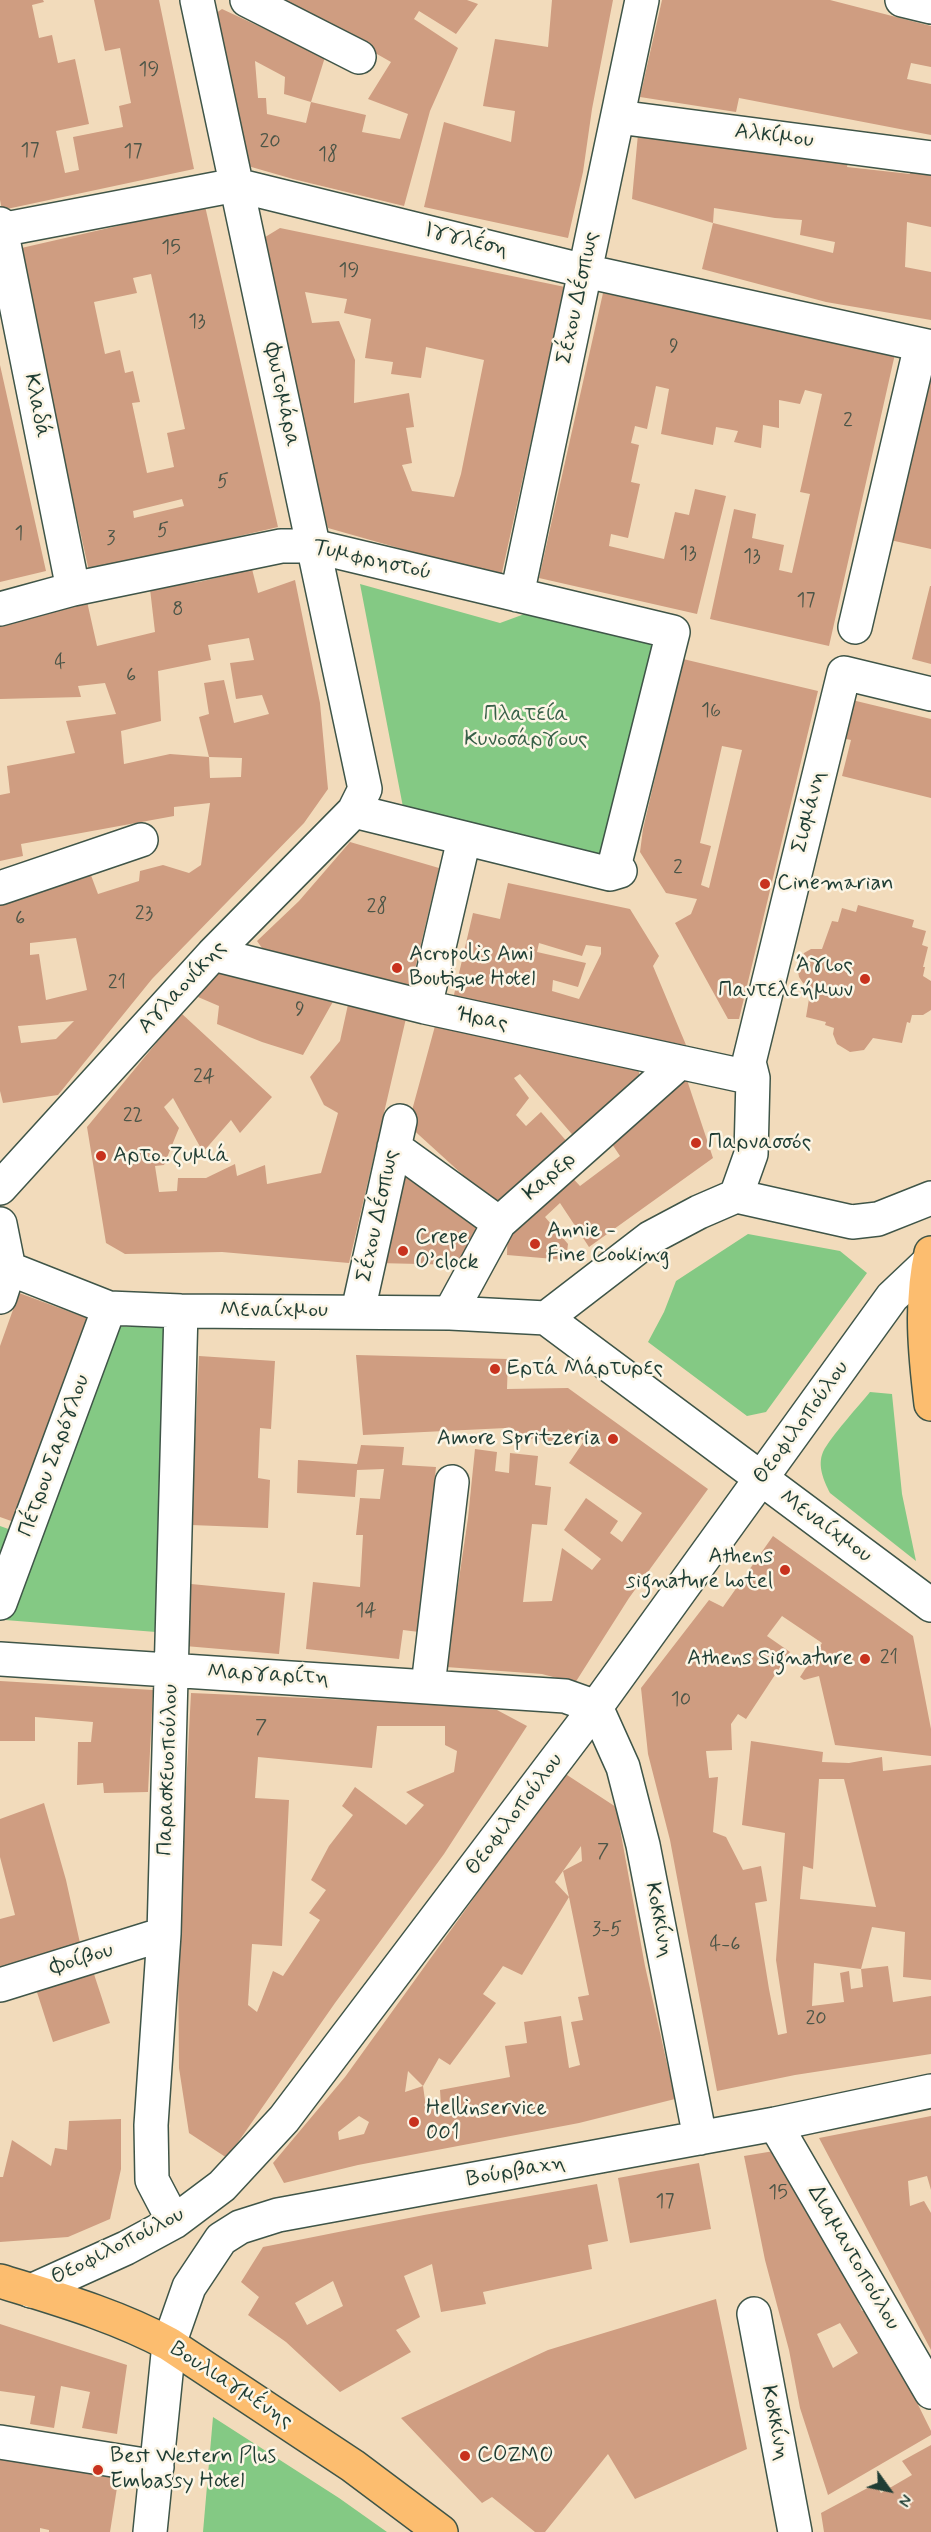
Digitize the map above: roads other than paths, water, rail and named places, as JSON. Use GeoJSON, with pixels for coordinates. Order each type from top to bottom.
{"type":"FeatureCollection","features":[{"type":"Feature","properties":{"kind":"main road"},"geometry":{"type":"LineString","coordinates":[[930,1257],[924,1326],[931,1404]]}},
{"type":"Feature","properties":{"kind":"main road","name":"Βουλιαγμένης"},"geometry":{"type":"LineString","coordinates":[[0,2281],[98,2311],[142,2329],[169,2344],[353,2466],[441,2532]]}},
{"type":"Feature","properties":{"kind":"street","name":"Φωτομάρα"},"geometry":{"type":"LineString","coordinates":[[197,0],[313,546],[359,800]]}},
{"type":"Feature","properties":{"kind":"street"},"geometry":{"type":"LineString","coordinates":[[247,0],[359,57]]}},
{"type":"Feature","properties":{"kind":"street","name":"Σέχου Δέσπως"},"geometry":{"type":"LineString","coordinates":[[517,595],[642,0]]}},
{"type":"Feature","properties":{"kind":"street"},"geometry":{"type":"LineString","coordinates":[[902,0],[931,7]]}},
{"type":"Feature","properties":{"kind":"street","name":"Αλκίμου"},"geometry":{"type":"LineString","coordinates":[[618,117],[931,158]]}},
{"type":"Feature","properties":{"kind":"street","name":"Ιγγλέση"},"geometry":{"type":"LineString","coordinates":[[0,228],[236,185],[585,271],[926,346]]}},
{"type":"Feature","properties":{"kind":"street","name":"Κλαδά"},"geometry":{"type":"LineString","coordinates":[[0,228],[73,589]]}},
{"type":"Feature","properties":{"kind":"street"},"geometry":{"type":"LineString","coordinates":[[855,627],[926,346]]}},
{"type":"Feature","properties":{"kind":"street","name":"Τυμφρηστού"},"geometry":{"type":"LineString","coordinates":[[0,609],[73,589],[281,546],[313,546],[674,632],[615,863],[621,871],[610,874],[464,839]]}},
{"type":"Feature","properties":{"kind":"street","name":"Σισμάνη"},"geometry":{"type":"LineString","coordinates":[[736,1196],[751,1154],[753,1078],[749,1062],[844,673],[931,694]]}},
{"type":"Feature","properties":{"kind":"street"},"geometry":{"type":"LineString","coordinates":[[359,800],[464,839],[425,1007]]}},
{"type":"Feature","properties":{"kind":"street","name":"Αγλαονίκης"},"geometry":{"type":"LineString","coordinates":[[0,1188],[213,954],[359,800]]}},
{"type":"Feature","properties":{"kind":"street"},"geometry":{"type":"LineString","coordinates":[[0,888],[141,840]]}},
{"type":"Feature","properties":{"kind":"street","name":"Ήρας"},"geometry":{"type":"LineString","coordinates":[[213,954],[425,1007],[753,1078]]}},
{"type":"Feature","properties":{"kind":"street","name":"Καρερ"},"geometry":{"type":"LineString","coordinates":[[450,1313],[499,1223],[679,1063]]}},
{"type":"Feature","properties":{"kind":"street","name":"Σέχου Δέσπως"},"geometry":{"type":"LineString","coordinates":[[358,1311],[397,1134],[499,1223]]}},
{"type":"Feature","properties":{"kind":"street"},"geometry":{"type":"LineString","coordinates":[[546,1318],[650,1238],[699,1212],[736,1196],[852,1222],[878,1220],[931,1198]]}},
{"type":"Feature","properties":{"kind":"street"},"geometry":{"type":"LineString","coordinates":[[0,1224],[3,1277]]}},
{"type":"Feature","properties":{"kind":"street","name":"Θεοφιλοπούλου"},"geometry":{"type":"LineString","coordinates":[[31,2290],[126,2248],[174,2222],[222,2187],[284,2119],[596,1707],[892,1297],[930,1257]]}},
{"type":"Feature","properties":{"kind":"street","name":"Μεναίχμου"},"geometry":{"type":"LineString","coordinates":[[3,1277],[109,1308],[181,1311],[450,1313],[546,1318],[931,1605]]}},
{"type":"Feature","properties":{"kind":"street","name":"Πέτρου Σαρόγλου"},"geometry":{"type":"LineString","coordinates":[[0,1604],[109,1308]]}},
{"type":"Feature","properties":{"kind":"street","name":"Παρασκευοπούλου"},"geometry":{"type":"LineString","coordinates":[[174,2222],[152,2180],[151,2125],[164,1934],[181,1311]]}},
{"type":"Feature","properties":{"kind":"street"},"geometry":{"type":"LineString","coordinates":[[428,1686],[452,1482]]}},
{"type":"Feature","properties":{"kind":"street","name":"Μαργαρίτη"},"geometry":{"type":"LineString","coordinates":[[0,1659],[566,1696],[596,1707]]}},
{"type":"Feature","properties":{"kind":"street","name":"Κοκκίνη"},"geometry":{"type":"LineString","coordinates":[[596,1707],[623,1767],[644,1845],[700,2138]]}},
{"type":"Feature","properties":{"kind":"street","name":"Φοίβου"},"geometry":{"type":"LineString","coordinates":[[0,1985],[164,1934]]}},
{"type":"Feature","properties":{"kind":"street","name":"Βούρβαχη"},"geometry":{"type":"LineString","coordinates":[[150,2532],[169,2344],[189,2287],[222,2239],[240,2227],[278,2215],[776,2124],[931,2091]]}},
{"type":"Feature","properties":{"kind":"street","name":"Διαμαντοπούλου"},"geometry":{"type":"LineString","coordinates":[[776,2124],[931,2392]]}},
{"type":"Feature","properties":{"kind":"street","name":"Κοκκίνη"},"geometry":{"type":"LineString","coordinates":[[754,2314],[795,2532]]}},
{"type":"Feature","properties":{"kind":"street"},"geometry":{"type":"LineString","coordinates":[[0,2442],[157,2467]]}},
{"type":"Feature","properties":{"kind":"place","name":"Cinemarian"},"geometry":{"type":"Point","coordinates":[765,884]}},
{"type":"Feature","properties":{"kind":"place","name":"Acropolis Ami Boutique Hotel"},"geometry":{"type":"Point","coordinates":[397,968]}},
{"type":"Feature","properties":{"kind":"place","name":"Άγιος Παντελεήμων"},"geometry":{"type":"Point","coordinates":[865,979]}},
{"type":"Feature","properties":{"kind":"place","name":"Παρνασσός"},"geometry":{"type":"Point","coordinates":[696,1143]}},
{"type":"Feature","properties":{"kind":"place","name":"Αρτο..ζυμιά"},"geometry":{"type":"Point","coordinates":[101,1156]}},
{"type":"Feature","properties":{"kind":"place","name":"Annie - Fine Cooking"},"geometry":{"type":"Point","coordinates":[535,1244]}},
{"type":"Feature","properties":{"kind":"place","name":"Crepe O’clock"},"geometry":{"type":"Point","coordinates":[403,1251]}},
{"type":"Feature","properties":{"kind":"place","name":"Ερτά Μάρτυρες"},"geometry":{"type":"Point","coordinates":[495,1369]}},
{"type":"Feature","properties":{"kind":"place","name":"Amore Spritzeria"},"geometry":{"type":"Point","coordinates":[613,1439]}},
{"type":"Feature","properties":{"kind":"place","name":"Athens signature hotel"},"geometry":{"type":"Point","coordinates":[785,1570]}},
{"type":"Feature","properties":{"kind":"place","name":"Athens Signature"},"geometry":{"type":"Point","coordinates":[865,1659]}},
{"type":"Feature","properties":{"kind":"place","name":"Hellinservice 001"},"geometry":{"type":"Point","coordinates":[414,2122]}},
{"type":"Feature","properties":{"kind":"place","name":"COZMO"},"geometry":{"type":"Point","coordinates":[465,2456]}},
{"type":"Feature","properties":{"kind":"place","name":"Best Western Plus Embassy Hotel"},"geometry":{"type":"Point","coordinates":[98,2470]}},
{"type":"Feature","properties":{"kind":"park label","name":"Πλατεία Κυνοσάργους"},"geometry":{"type":"Point","coordinates":[526,728]}}]}
